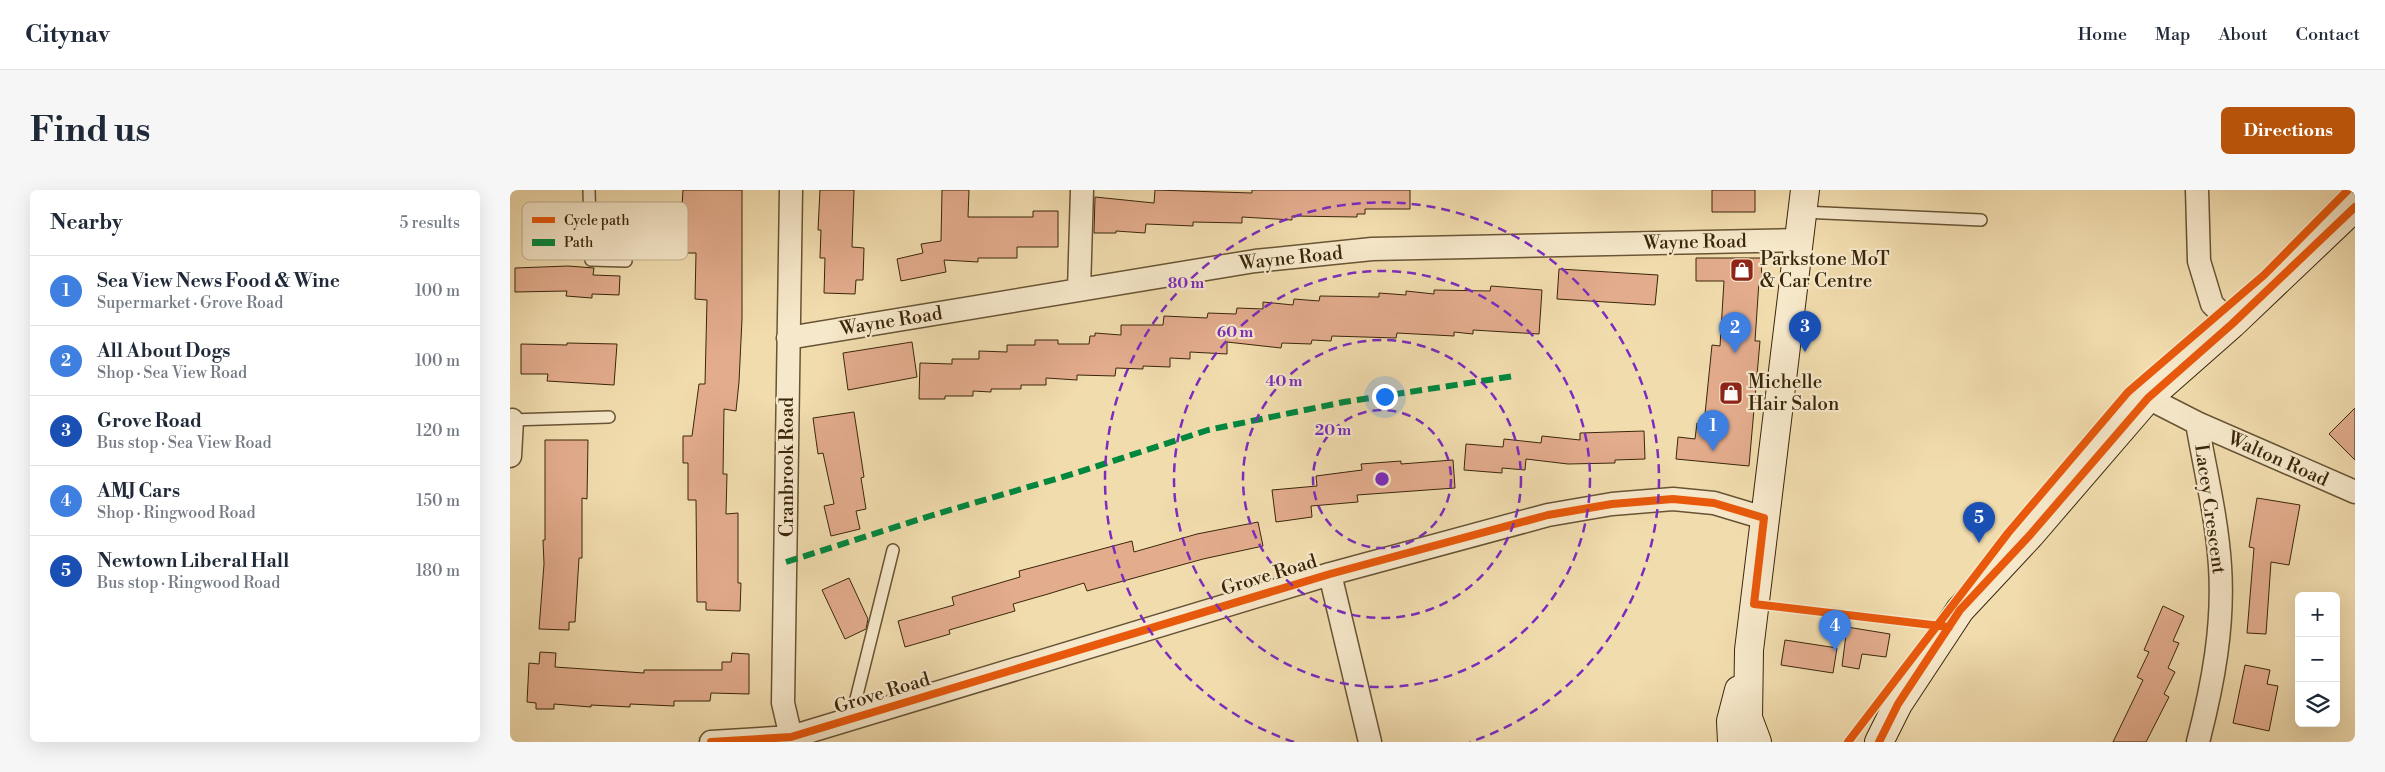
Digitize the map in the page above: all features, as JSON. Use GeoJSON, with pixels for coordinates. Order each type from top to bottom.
{"type":"FeatureCollection","features":[{"type":"Feature","properties":{"kind":"main road"},"geometry":{"type":"LineString","coordinates":[[1756,742],[1748,718],[1749,650],[1803,201]]}},
{"type":"Feature","properties":{"kind":"main road"},"geometry":{"type":"LineString","coordinates":[[1866,742],[1898,704],[1960,610],[2030,535],[2148,398],[2232,324],[2355,207]]}},
{"type":"Feature","properties":{"kind":"main road"},"geometry":{"type":"LineString","coordinates":[[1732,742],[1731,721],[1749,650]]}},
{"type":"Feature","properties":{"kind":"main road"},"geometry":{"type":"LineString","coordinates":[[1879,742],[1898,704]]}},
{"type":"Feature","properties":{"kind":"street","name":"Cranbrook Road"},"geometry":{"type":"LineString","coordinates":[[791,190],[783,703],[791,740]]}},
{"type":"Feature","properties":{"kind":"street"},"geometry":{"type":"LineString","coordinates":[[1079,290],[1082,190]]}},
{"type":"Feature","properties":{"kind":"street"},"geometry":{"type":"LineString","coordinates":[[2197,190],[2199,261],[2212,304],[2232,324]]}},
{"type":"Feature","properties":{"kind":"street","name":"Wayne Road"},"geometry":{"type":"LineString","coordinates":[[788,338],[1255,261],[1372,249],[1799,240]]}},
{"type":"Feature","properties":{"kind":"street","name":"Walton Road"},"geometry":{"type":"LineString","coordinates":[[2148,398],[2197,423],[2355,492]]}},
{"type":"Feature","properties":{"kind":"street"},"geometry":{"type":"LineString","coordinates":[[510,456],[511,420]]}},
{"type":"Feature","properties":{"kind":"street","name":"Lacey Crescent"},"geometry":{"type":"LineString","coordinates":[[2197,423],[2220,565],[2219,625],[2212,689],[2198,742]]}},
{"type":"Feature","properties":{"kind":"street","name":"Grove Road"},"geometry":{"type":"LineString","coordinates":[[711,742],[791,740],[851,719],[1330,574],[1548,515],[1612,504],[1674,499],[1714,503],[1764,518]]}},
{"type":"Feature","properties":{"kind":"street"},"geometry":{"type":"LineString","coordinates":[[1330,574],[1370,742]]}},
{"type":"Feature","properties":{"kind":"lane"},"geometry":{"type":"LineString","coordinates":[[1803,201],[1982,220]]}},
{"type":"Feature","properties":{"kind":"lane"},"geometry":{"type":"LineString","coordinates":[[591,260],[626,261]]}},
{"type":"Feature","properties":{"kind":"lane"},"geometry":{"type":"LineString","coordinates":[[511,420],[609,417]]}},
{"type":"Feature","properties":{"kind":"lane"},"geometry":{"type":"LineString","coordinates":[[851,719],[893,550]]}},
{"type":"Feature","properties":{"kind":"building"},"geometry":{"type":"Polygon","coordinates":[[[683,190],[742,190],[742,319],[739,382],[736,411],[724,409],[723,474],[727,474],[726,514],[738,513],[738,583],[741,583],[740,611],[706,610],[706,602],[697,602],[696,500],[688,500],[688,463],[683,463],[683,436],[692,436],[699,384],[705,384],[707,300],[695,299],[696,253],[688,253],[688,202],[682,202],[683,190]]]}},
{"type":"Feature","properties":{"kind":"building"},"geometry":{"type":"Polygon","coordinates":[[[820,190],[854,190],[852,247],[864,248],[863,280],[856,280],[855,294],[824,293],[825,258],[820,258],[821,230],[818,230],[820,190]]]}},
{"type":"Feature","properties":{"kind":"building"},"geometry":{"type":"Polygon","coordinates":[[[942,190],[969,190],[968,217],[1033,217],[1033,211],[1058,211],[1058,247],[1017,247],[1017,258],[978,258],[978,262],[944,260],[946,272],[901,281],[897,259],[923,253],[921,244],[941,241],[942,190]]]}},
{"type":"Feature","properties":{"kind":"building"},"geometry":{"type":"Polygon","coordinates":[[[1155,190],[1252,193],[1252,190],[1410,190],[1410,209],[1365,209],[1365,214],[1357,214],[1357,217],[1292,216],[1292,220],[1242,217],[1242,223],[1193,222],[1193,226],[1146,224],[1145,233],[1116,231],[1116,233],[1094,233],[1095,197],[1154,203],[1155,190]]]}},
{"type":"Feature","properties":{"kind":"building"},"geometry":{"type":"Polygon","coordinates":[[[1712,190],[1755,190],[1755,212],[1712,212],[1712,190]]]}},
{"type":"Feature","properties":{"kind":"building"},"geometry":{"type":"Polygon","coordinates":[[[1696,258],[1761,258],[1762,281],[1759,281],[1755,341],[1760,341],[1749,466],[1676,459],[1678,437],[1695,439],[1697,423],[1704,424],[1712,345],[1720,346],[1724,281],[1696,281],[1696,258]]]}},
{"type":"Feature","properties":{"kind":"building"},"geometry":{"type":"Polygon","coordinates":[[[568,266],[594,268],[593,275],[620,276],[619,295],[592,294],[592,298],[566,296],[567,291],[515,292],[515,268],[568,266]]]}},
{"type":"Feature","properties":{"kind":"building"},"geometry":{"type":"Polygon","coordinates":[[[1559,269],[1658,275],[1655,305],[1557,299],[1559,269]]]}},
{"type":"Feature","properties":{"kind":"building"},"geometry":{"type":"Polygon","coordinates":[[[1491,286],[1542,290],[1539,334],[1473,330],[1473,334],[1454,332],[1454,336],[1397,333],[1396,338],[1332,336],[1331,341],[1312,340],[1311,344],[1282,343],[1281,348],[1227,342],[1227,354],[1190,352],[1190,359],[1170,358],[1170,367],[1116,368],[1115,376],[1077,375],[1077,380],[1046,378],[1046,385],[1021,385],[1021,389],[991,389],[991,392],[973,391],[973,396],[945,396],[945,399],[919,399],[920,363],[952,364],[952,359],[979,359],[979,351],[1007,352],[1007,345],[1035,345],[1035,340],[1058,340],[1058,344],[1089,344],[1090,336],[1095,336],[1095,333],[1121,335],[1121,325],[1163,325],[1164,316],[1207,318],[1208,313],[1236,314],[1237,308],[1263,309],[1263,302],[1293,305],[1294,299],[1319,301],[1320,296],[1379,297],[1379,293],[1406,295],[1406,291],[1434,294],[1434,290],[1490,291],[1491,286]]]}},
{"type":"Feature","properties":{"kind":"building"},"geometry":{"type":"Polygon","coordinates":[[[912,342],[917,377],[848,390],[843,353],[912,342]]]}},
{"type":"Feature","properties":{"kind":"building"},"geometry":{"type":"Polygon","coordinates":[[[567,343],[617,344],[614,385],[547,381],[548,374],[521,374],[521,344],[567,345],[567,343]]]}},
{"type":"Feature","properties":{"kind":"building"},"geometry":{"type":"Polygon","coordinates":[[[2355,408],[2355,460],[2329,434],[2355,408]]]}},
{"type":"Feature","properties":{"kind":"building"},"geometry":{"type":"Polygon","coordinates":[[[854,412],[864,477],[861,478],[866,509],[856,511],[860,529],[831,536],[824,506],[834,504],[823,453],[818,454],[813,418],[854,412]]]}},
{"type":"Feature","properties":{"kind":"building"},"geometry":{"type":"Polygon","coordinates":[[[1644,431],[1645,459],[1615,460],[1615,463],[1568,464],[1526,459],[1525,470],[1502,468],[1502,473],[1464,470],[1466,444],[1503,447],[1504,439],[1541,443],[1542,436],[1580,440],[1580,433],[1644,431]]]}},
{"type":"Feature","properties":{"kind":"building"},"geometry":{"type":"Polygon","coordinates":[[[545,440],[588,440],[587,499],[582,498],[582,558],[579,558],[575,622],[569,622],[569,630],[539,629],[544,564],[543,540],[545,540],[545,440]]]}},
{"type":"Feature","properties":{"kind":"building"},"geometry":{"type":"Polygon","coordinates":[[[1453,460],[1455,488],[1357,495],[1358,502],[1311,506],[1312,517],[1276,522],[1272,490],[1317,486],[1316,476],[1362,470],[1361,464],[1401,461],[1401,464],[1453,460]]]}},
{"type":"Feature","properties":{"kind":"building"},"geometry":{"type":"Polygon","coordinates":[[[2257,498],[2300,505],[2289,565],[2271,562],[2266,634],[2247,633],[2254,548],[2249,547],[2257,498]]]}},
{"type":"Feature","properties":{"kind":"building"},"geometry":{"type":"Polygon","coordinates":[[[1258,522],[1263,546],[1203,559],[1087,591],[1084,583],[1013,604],[1015,611],[949,630],[950,634],[905,647],[898,621],[954,605],[952,597],[1020,577],[1019,571],[1132,541],[1134,552],[1197,534],[1258,522]]]}},
{"type":"Feature","properties":{"kind":"building"},"geometry":{"type":"Polygon","coordinates":[[[849,578],[868,619],[866,629],[845,639],[822,590],[849,578]]]}},
{"type":"Feature","properties":{"kind":"building"},"geometry":{"type":"Polygon","coordinates":[[[2163,606],[2184,616],[2173,641],[2179,643],[2168,668],[2175,672],[2164,694],[2169,697],[2146,742],[2113,742],[2143,680],[2137,677],[2149,652],[2144,650],[2163,606]]]}},
{"type":"Feature","properties":{"kind":"building"},"geometry":{"type":"Polygon","coordinates":[[[1847,627],[1890,634],[1886,657],[1862,654],[1859,669],[1842,666],[1847,627]]]}},
{"type":"Feature","properties":{"kind":"building"},"geometry":{"type":"Polygon","coordinates":[[[1785,640],[1837,648],[1833,673],[1781,665],[1785,640]]]}},
{"type":"Feature","properties":{"kind":"building"},"geometry":{"type":"Polygon","coordinates":[[[540,652],[556,653],[555,667],[644,673],[644,670],[722,670],[722,662],[731,662],[732,653],[749,654],[749,694],[711,693],[710,701],[674,701],[674,706],[630,704],[630,707],[591,705],[591,707],[554,704],[554,709],[536,709],[536,703],[527,702],[529,663],[539,664],[540,652]]]}},
{"type":"Feature","properties":{"kind":"building"},"geometry":{"type":"Polygon","coordinates":[[[2245,665],[2270,670],[2267,684],[2278,686],[2269,731],[2233,723],[2245,665]]]}},
{"type":"Feature","properties":{"kind":"marked path"},"geometry":{"type":"LineString","coordinates":[[786,562],[933,515],[1076,473],[1208,430],[1344,402],[1514,376]]}},
{"type":"Feature","properties":{"kind":"cycle path"},"geometry":{"type":"LineString","coordinates":[[1848,742],[2008,533],[2128,392],[2264,275],[2348,190]]}},
{"type":"Feature","properties":{"kind":"cycle path"},"geometry":{"type":"LineString","coordinates":[[1879,742],[1898,704],[1960,610],[2030,535],[2148,398],[2232,324],[2355,207]]}},
{"type":"Feature","properties":{"kind":"cycle path"},"geometry":{"type":"LineString","coordinates":[[711,742],[791,737],[1330,574],[1548,515],[1612,504],[1673,499],[1714,503],[1764,518],[1754,604],[1949,627]]}},
{"type":"Feature","properties":{"kind":"place","name":"Parkstone MoT & Car Centre"},"geometry":{"type":"Point","coordinates":[1742,270]}},
{"type":"Feature","properties":{"kind":"place","name":"Grove Road"},"geometry":{"type":"Point","coordinates":[1805,352]}},
{"type":"Feature","properties":{"kind":"place","name":"All About Dogs"},"geometry":{"type":"Point","coordinates":[1735,353]}},
{"type":"Feature","properties":{"kind":"place","name":"Michelle Hair Salon"},"geometry":{"type":"Point","coordinates":[1731,393]}},
{"type":"Feature","properties":{"kind":"place","name":"Sea View News Food & Wine"},"geometry":{"type":"Point","coordinates":[1713,451]}},
{"type":"Feature","properties":{"kind":"place","name":"Newtown Liberal Hall"},"geometry":{"type":"Point","coordinates":[1979,543]}},
{"type":"Feature","properties":{"kind":"place","name":"AMJ Cars"},"geometry":{"type":"Point","coordinates":[1835,651]}}]}
